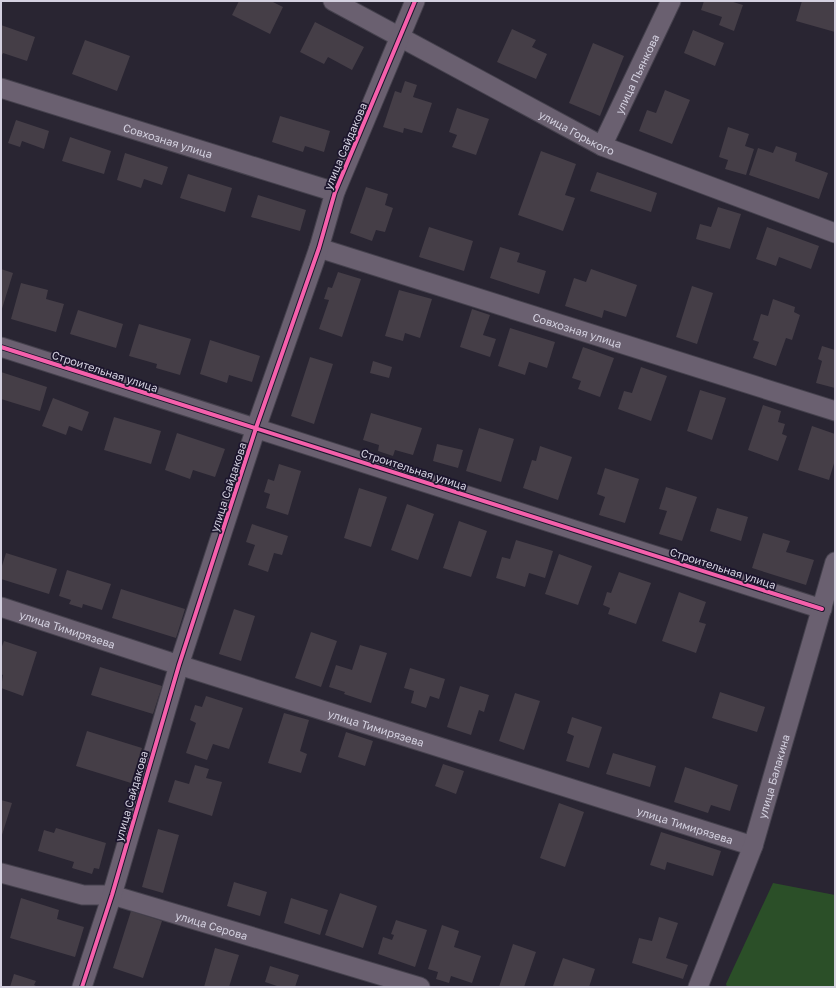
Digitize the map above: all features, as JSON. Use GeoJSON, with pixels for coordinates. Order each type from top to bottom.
{"type":"FeatureCollection","features":[{"type":"Feature","properties":{"kind":"street","name":"улица Горького"},"geometry":{"type":"LineString","coordinates":[[333,1],[602,146],[835,232]]}},
{"type":"Feature","properties":{"kind":"street","name":"улица Сайдакова"},"geometry":{"type":"LineString","coordinates":[[82,987],[112,894],[179,665],[256,428],[319,248],[335,192],[415,1]]}},
{"type":"Feature","properties":{"kind":"street","name":"улица Пьянкова"},"geometry":{"type":"LineString","coordinates":[[602,146],[671,1]]}},
{"type":"Feature","properties":{"kind":"street","name":"Совхозная улица"},"geometry":{"type":"LineString","coordinates":[[1,88],[335,192]]}},
{"type":"Feature","properties":{"kind":"street","name":"Совхозная улица"},"geometry":{"type":"LineString","coordinates":[[319,248],[835,411]]}},
{"type":"Feature","properties":{"kind":"street","name":"Строительная улица"},"geometry":{"type":"LineString","coordinates":[[1,347],[822,609]]}},
{"type":"Feature","properties":{"kind":"street","name":"улица Балакина"},"geometry":{"type":"LineString","coordinates":[[698,987],[753,846],[835,562]]}},
{"type":"Feature","properties":{"kind":"street","name":"улица Тимирязева"},"geometry":{"type":"LineString","coordinates":[[1,607],[179,665],[753,846]]}},
{"type":"Feature","properties":{"kind":"street","name":"улица Серова"},"geometry":{"type":"LineString","coordinates":[[1,873],[83,895],[112,894],[420,987]]}},
{"type":"Feature","properties":{"kind":"green space"},"geometry":{"type":"Polygon","coordinates":[[[773,883],[835,895],[835,987],[727,987],[726,984],[773,883]]]}},
{"type":"Feature","properties":{"kind":"building"},"geometry":{"type":"Polygon","coordinates":[[[239,1],[271,1],[283,7],[270,34],[232,15],[239,1]]]}},
{"type":"Feature","properties":{"kind":"building"},"geometry":{"type":"Polygon","coordinates":[[[704,1],[730,1],[743,5],[734,31],[719,25],[722,17],[701,10],[704,1]]]}},
{"type":"Feature","properties":{"kind":"building"},"geometry":{"type":"Polygon","coordinates":[[[802,1],[829,1],[835,3],[835,32],[796,21],[802,1]]]}},
{"type":"Feature","properties":{"kind":"building"},"geometry":{"type":"Polygon","coordinates":[[[315,22],[364,47],[352,70],[328,57],[324,64],[300,52],[315,22]]]}},
{"type":"Feature","properties":{"kind":"building"},"geometry":{"type":"Polygon","coordinates":[[[1,25],[35,37],[27,61],[3,53],[1,57],[1,25]]]}},
{"type":"Feature","properties":{"kind":"building"},"geometry":{"type":"Polygon","coordinates":[[[512,29],[536,40],[532,47],[547,54],[536,79],[497,62],[512,29]]]}},
{"type":"Feature","properties":{"kind":"building"},"geometry":{"type":"Polygon","coordinates":[[[693,30],[724,43],[715,66],[684,53],[693,30]]]}},
{"type":"Feature","properties":{"kind":"building"},"geometry":{"type":"Polygon","coordinates":[[[85,40],[130,56],[117,91],[72,74],[85,40]]]}},
{"type":"Feature","properties":{"kind":"building"},"geometry":{"type":"Polygon","coordinates":[[[593,43],[624,56],[600,116],[569,103],[593,43]]]}},
{"type":"Feature","properties":{"kind":"building"},"geometry":{"type":"Polygon","coordinates":[[[405,81],[417,85],[413,97],[432,103],[422,133],[404,128],[403,133],[383,127],[395,91],[401,93],[405,81]]]}},
{"type":"Feature","properties":{"kind":"building"},"geometry":{"type":"Polygon","coordinates":[[[665,90],[690,100],[672,144],[639,131],[647,110],[656,113],[665,90]]]}},
{"type":"Feature","properties":{"kind":"building"},"geometry":{"type":"Polygon","coordinates":[[[457,108],[489,119],[476,155],[452,147],[457,135],[449,132],[457,108]]]}},
{"type":"Feature","properties":{"kind":"building"},"geometry":{"type":"Polygon","coordinates":[[[280,116],[330,131],[324,152],[305,146],[303,152],[272,142],[280,116]]]}},
{"type":"Feature","properties":{"kind":"building"},"geometry":{"type":"Polygon","coordinates":[[[16,120],[49,131],[44,149],[22,141],[20,147],[8,143],[16,120]]]}},
{"type":"Feature","properties":{"kind":"building"},"geometry":{"type":"Polygon","coordinates":[[[728,127],[749,134],[745,146],[754,149],[746,175],[725,169],[728,160],[719,157],[728,127]]]}},
{"type":"Feature","properties":{"kind":"building"},"geometry":{"type":"Polygon","coordinates":[[[70,137],[111,151],[104,174],[62,161],[70,137]]]}},
{"type":"Feature","properties":{"kind":"building"},"geometry":{"type":"Polygon","coordinates":[[[776,146],[797,153],[795,161],[828,173],[819,199],[749,175],[758,148],[773,153],[776,146]]]}},
{"type":"Feature","properties":{"kind":"building"},"geometry":{"type":"Polygon","coordinates":[[[541,151],[576,164],[565,195],[575,198],[563,231],[518,215],[541,151]]]}},
{"type":"Feature","properties":{"kind":"building"},"geometry":{"type":"Polygon","coordinates":[[[125,153],[168,167],[162,185],[144,179],[141,188],[117,180],[125,153]]]}},
{"type":"Feature","properties":{"kind":"building"},"geometry":{"type":"Polygon","coordinates":[[[597,172],[657,193],[651,212],[590,191],[597,172]]]}},
{"type":"Feature","properties":{"kind":"building"},"geometry":{"type":"Polygon","coordinates":[[[188,174],[232,188],[225,212],[180,198],[188,174]]]}},
{"type":"Feature","properties":{"kind":"building"},"geometry":{"type":"Polygon","coordinates":[[[366,187],[388,194],[385,205],[393,208],[385,232],[376,230],[372,241],[350,233],[366,187]]]}},
{"type":"Feature","properties":{"kind":"building"},"geometry":{"type":"Polygon","coordinates":[[[258,195],[306,210],[300,231],[251,217],[258,195]]]}},
{"type":"Feature","properties":{"kind":"building"},"geometry":{"type":"Polygon","coordinates":[[[718,207],[741,214],[730,249],[696,239],[700,224],[711,227],[718,207]]]}},
{"type":"Feature","properties":{"kind":"building"},"geometry":{"type":"Polygon","coordinates":[[[429,227],[473,241],[464,271],[419,257],[429,227]]]}},
{"type":"Feature","properties":{"kind":"building"},"geometry":{"type":"Polygon","coordinates":[[[767,227],[819,246],[811,269],[779,257],[776,266],[756,259],[767,227]]]}},
{"type":"Feature","properties":{"kind":"building"},"geometry":{"type":"Polygon","coordinates":[[[500,247],[520,253],[517,262],[546,271],[539,294],[490,278],[500,247]]]}},
{"type":"Feature","properties":{"kind":"building"},"geometry":{"type":"Polygon","coordinates":[[[1,269],[13,273],[1,312],[1,269]]]}},
{"type":"Feature","properties":{"kind":"building"},"geometry":{"type":"Polygon","coordinates":[[[591,269],[637,285],[626,317],[604,310],[602,318],[565,306],[574,278],[586,282],[591,269]]]}},
{"type":"Feature","properties":{"kind":"building"},"geometry":{"type":"Polygon","coordinates":[[[338,272],[361,279],[342,337],[319,329],[329,300],[324,299],[328,287],[332,288],[338,272]]]}},
{"type":"Feature","properties":{"kind":"building"},"geometry":{"type":"Polygon","coordinates":[[[21,283],[48,290],[46,299],[64,304],[56,332],[11,319],[21,283]]]}},
{"type":"Feature","properties":{"kind":"building"},"geometry":{"type":"Polygon","coordinates":[[[692,286],[713,293],[697,344],[676,337],[692,286]]]}},
{"type":"Feature","properties":{"kind":"building"},"geometry":{"type":"Polygon","coordinates":[[[399,290],[432,299],[420,338],[405,333],[403,341],[385,336],[399,290]]]}},
{"type":"Feature","properties":{"kind":"building"},"geometry":{"type":"Polygon","coordinates":[[[773,299],[795,307],[794,312],[800,315],[792,340],[786,338],[776,366],[753,358],[759,342],[753,340],[761,314],[768,316],[773,299]]]}},
{"type":"Feature","properties":{"kind":"building"},"geometry":{"type":"Polygon","coordinates":[[[472,309],[490,315],[483,335],[496,339],[490,357],[460,347],[472,309]]]}},
{"type":"Feature","properties":{"kind":"building"},"geometry":{"type":"Polygon","coordinates":[[[78,310],[123,324],[116,348],[70,334],[78,310]]]}},
{"type":"Feature","properties":{"kind":"building"},"geometry":{"type":"Polygon","coordinates":[[[139,324],[191,339],[180,375],[156,368],[157,364],[129,356],[139,324]]]}},
{"type":"Feature","properties":{"kind":"building"},"geometry":{"type":"Polygon","coordinates":[[[510,328],[555,342],[547,368],[529,362],[525,375],[498,366],[510,328]]]}},
{"type":"Feature","properties":{"kind":"building"},"geometry":{"type":"Polygon","coordinates":[[[210,340],[260,356],[252,382],[229,375],[227,383],[200,374],[210,340]]]}},
{"type":"Feature","properties":{"kind":"building"},"geometry":{"type":"Polygon","coordinates":[[[822,346],[835,350],[835,388],[816,383],[822,361],[818,359],[822,346]]]}},
{"type":"Feature","properties":{"kind":"building"},"geometry":{"type":"Polygon","coordinates":[[[583,347],[614,358],[600,397],[578,389],[581,381],[572,378],[583,347]]]}},
{"type":"Feature","properties":{"kind":"building"},"geometry":{"type":"Polygon","coordinates":[[[310,357],[333,364],[314,424],[291,416],[310,357]]]}},
{"type":"Feature","properties":{"kind":"building"},"geometry":{"type":"Polygon","coordinates":[[[373,361],[392,367],[389,378],[370,373],[373,361]]]}},
{"type":"Feature","properties":{"kind":"building"},"geometry":{"type":"Polygon","coordinates":[[[641,367],[667,376],[651,421],[618,409],[624,391],[632,393],[641,367]]]}},
{"type":"Feature","properties":{"kind":"building"},"geometry":{"type":"Polygon","coordinates":[[[1,372],[47,387],[40,411],[1,399],[1,372]]]}},
{"type":"Feature","properties":{"kind":"building"},"geometry":{"type":"Polygon","coordinates":[[[700,390],[726,398],[712,440],[687,431],[700,390]]]}},
{"type":"Feature","properties":{"kind":"building"},"geometry":{"type":"Polygon","coordinates":[[[53,398],[89,412],[82,431],[69,426],[66,435],[42,426],[53,398]]]}},
{"type":"Feature","properties":{"kind":"building"},"geometry":{"type":"Polygon","coordinates":[[[763,405],[781,411],[778,422],[785,424],[782,434],[787,436],[778,461],[748,450],[763,405]]]}},
{"type":"Feature","properties":{"kind":"building"},"geometry":{"type":"Polygon","coordinates":[[[371,413],[422,428],[413,455],[395,450],[393,456],[378,451],[379,445],[363,440],[371,413]]]}},
{"type":"Feature","properties":{"kind":"building"},"geometry":{"type":"Polygon","coordinates":[[[114,417],[161,431],[151,464],[104,450],[114,417]]]}},
{"type":"Feature","properties":{"kind":"building"},"geometry":{"type":"Polygon","coordinates":[[[812,426],[835,434],[835,460],[829,480],[798,470],[812,426]]]}},
{"type":"Feature","properties":{"kind":"building"},"geometry":{"type":"Polygon","coordinates":[[[479,428],[514,439],[501,482],[466,471],[479,428]]]}},
{"type":"Feature","properties":{"kind":"building"},"geometry":{"type":"Polygon","coordinates":[[[177,433],[225,449],[215,477],[193,470],[190,479],[165,470],[177,433]]]}},
{"type":"Feature","properties":{"kind":"building"},"geometry":{"type":"Polygon","coordinates":[[[437,444],[463,450],[458,468],[433,461],[437,444]]]}},
{"type":"Feature","properties":{"kind":"building"},"geometry":{"type":"Polygon","coordinates":[[[540,446],[572,457],[558,500],[523,488],[532,460],[536,461],[540,446]]]}},
{"type":"Feature","properties":{"kind":"building"},"geometry":{"type":"Polygon","coordinates":[[[279,464],[301,471],[288,515],[266,508],[270,494],[264,492],[268,479],[274,481],[279,464]]]}},
{"type":"Feature","properties":{"kind":"building"},"geometry":{"type":"Polygon","coordinates":[[[605,468],[639,479],[625,523],[599,515],[605,497],[597,494],[605,468]]]}},
{"type":"Feature","properties":{"kind":"building"},"geometry":{"type":"Polygon","coordinates":[[[666,487],[697,497],[682,541],[659,534],[667,511],[659,509],[666,487]]]}},
{"type":"Feature","properties":{"kind":"building"},"geometry":{"type":"Polygon","coordinates":[[[359,488],[387,497],[371,547],[344,538],[359,488]]]}},
{"type":"Feature","properties":{"kind":"building"},"geometry":{"type":"Polygon","coordinates":[[[407,504],[434,514],[418,560],[391,550],[407,504]]]}},
{"type":"Feature","properties":{"kind":"building"},"geometry":{"type":"Polygon","coordinates":[[[717,508],[748,517],[741,541],[710,531],[717,508]]]}},
{"type":"Feature","properties":{"kind":"building"},"geometry":{"type":"Polygon","coordinates":[[[459,521],[487,531],[471,577],[443,568],[459,521]]]}},
{"type":"Feature","properties":{"kind":"building"},"geometry":{"type":"Polygon","coordinates":[[[252,524],[288,536],[282,555],[274,553],[268,572],[248,565],[255,545],[246,542],[252,524]]]}},
{"type":"Feature","properties":{"kind":"building"},"geometry":{"type":"Polygon","coordinates":[[[763,533],[790,541],[786,552],[814,560],[806,585],[752,568],[763,533]]]}},
{"type":"Feature","properties":{"kind":"building"},"geometry":{"type":"Polygon","coordinates":[[[516,540],[553,551],[545,578],[529,573],[525,587],[496,578],[502,557],[510,559],[516,540]]]}},
{"type":"Feature","properties":{"kind":"building"},"geometry":{"type":"Polygon","coordinates":[[[6,553],[57,569],[49,594],[1,579],[1,569],[6,553]]]}},
{"type":"Feature","properties":{"kind":"building"},"geometry":{"type":"Polygon","coordinates":[[[559,554],[592,566],[578,605],[545,594],[559,554]]]}},
{"type":"Feature","properties":{"kind":"building"},"geometry":{"type":"Polygon","coordinates":[[[67,570],[111,584],[102,610],[83,604],[82,608],[69,604],[71,600],[59,596],[67,570]]]}},
{"type":"Feature","properties":{"kind":"building"},"geometry":{"type":"Polygon","coordinates":[[[619,572],[651,583],[636,624],[608,614],[610,608],[603,605],[607,592],[611,593],[619,572]]]}},
{"type":"Feature","properties":{"kind":"building"},"geometry":{"type":"Polygon","coordinates":[[[121,589],[185,609],[176,638],[112,618],[121,589]]]}},
{"type":"Feature","properties":{"kind":"building"},"geometry":{"type":"Polygon","coordinates":[[[679,592],[706,602],[699,622],[706,624],[696,653],[662,641],[679,592]]]}},
{"type":"Feature","properties":{"kind":"building"},"geometry":{"type":"Polygon","coordinates":[[[234,609],[255,616],[241,661],[219,654],[234,609]]]}},
{"type":"Feature","properties":{"kind":"building"},"geometry":{"type":"Polygon","coordinates":[[[311,632],[337,641],[321,687],[295,678],[311,632]]]}},
{"type":"Feature","properties":{"kind":"building"},"geometry":{"type":"Polygon","coordinates":[[[4,641],[37,652],[23,696],[1,688],[3,675],[1,674],[1,649],[4,641]]]}},
{"type":"Feature","properties":{"kind":"building"},"geometry":{"type":"Polygon","coordinates":[[[360,645],[387,653],[371,703],[344,694],[345,692],[329,687],[336,665],[352,670],[360,645]]]}},
{"type":"Feature","properties":{"kind":"building"},"geometry":{"type":"Polygon","coordinates":[[[100,667],[162,686],[153,714],[91,695],[100,667]]]}},
{"type":"Feature","properties":{"kind":"building"},"geometry":{"type":"Polygon","coordinates":[[[410,668],[445,679],[439,699],[430,696],[426,708],[411,703],[414,691],[404,688],[410,668]]]}},
{"type":"Feature","properties":{"kind":"building"},"geometry":{"type":"Polygon","coordinates":[[[460,686],[489,695],[484,712],[479,710],[471,735],[447,727],[460,686]]]}},
{"type":"Feature","properties":{"kind":"building"},"geometry":{"type":"Polygon","coordinates":[[[720,692],[765,707],[757,732],[712,718],[720,692]]]}},
{"type":"Feature","properties":{"kind":"building"},"geometry":{"type":"Polygon","coordinates":[[[515,693],[540,701],[524,750],[499,741],[515,693]]]}},
{"type":"Feature","properties":{"kind":"building"},"geometry":{"type":"Polygon","coordinates":[[[206,696],[243,708],[229,749],[213,744],[207,760],[186,753],[196,723],[190,720],[195,705],[202,707],[206,696]]]}},
{"type":"Feature","properties":{"kind":"building"},"geometry":{"type":"Polygon","coordinates":[[[284,713],[309,720],[300,751],[307,754],[301,773],[268,763],[284,713]]]}},
{"type":"Feature","properties":{"kind":"building"},"geometry":{"type":"Polygon","coordinates":[[[572,717],[602,727],[589,768],[566,761],[574,736],[567,733],[572,717]]]}},
{"type":"Feature","properties":{"kind":"building"},"geometry":{"type":"Polygon","coordinates":[[[87,731],[142,748],[131,783],[76,766],[87,731]]]}},
{"type":"Feature","properties":{"kind":"building"},"geometry":{"type":"Polygon","coordinates":[[[346,732],[373,741],[365,766],[338,757],[346,732]]]}},
{"type":"Feature","properties":{"kind":"building"},"geometry":{"type":"Polygon","coordinates":[[[613,753],[656,766],[650,787],[606,774],[613,753]]]}},
{"type":"Feature","properties":{"kind":"building"},"geometry":{"type":"Polygon","coordinates":[[[443,764],[464,771],[456,794],[435,786],[443,764]]]}},
{"type":"Feature","properties":{"kind":"building"},"geometry":{"type":"Polygon","coordinates":[[[195,765],[209,769],[206,778],[222,782],[212,816],[168,802],[175,780],[189,784],[195,765]]]}},
{"type":"Feature","properties":{"kind":"building"},"geometry":{"type":"Polygon","coordinates":[[[685,767],[738,785],[730,811],[711,805],[708,813],[674,802],[685,767]]]}},
{"type":"Feature","properties":{"kind":"building"},"geometry":{"type":"Polygon","coordinates":[[[1,800],[12,803],[1,838],[1,800]]]}},
{"type":"Feature","properties":{"kind":"building"},"geometry":{"type":"Polygon","coordinates":[[[559,803],[584,812],[565,867],[540,858],[559,803]]]}},
{"type":"Feature","properties":{"kind":"building"},"geometry":{"type":"Polygon","coordinates":[[[56,828],[106,843],[99,869],[94,868],[92,874],[72,868],[74,862],[38,851],[44,830],[54,833],[56,828]]]}},
{"type":"Feature","properties":{"kind":"building"},"geometry":{"type":"Polygon","coordinates":[[[158,829],[179,835],[163,893],[142,887],[158,829]]]}},
{"type":"Feature","properties":{"kind":"building"},"geometry":{"type":"Polygon","coordinates":[[[661,832],[721,851],[713,876],[667,862],[665,870],[650,865],[661,832]]]}},
{"type":"Feature","properties":{"kind":"building"},"geometry":{"type":"Polygon","coordinates":[[[234,882],[267,892],[260,916],[227,906],[234,882]]]}},
{"type":"Feature","properties":{"kind":"building"},"geometry":{"type":"Polygon","coordinates":[[[340,893],[377,906],[363,948],[325,935],[340,893]]]}},
{"type":"Feature","properties":{"kind":"building"},"geometry":{"type":"Polygon","coordinates":[[[21,898],[59,910],[57,919],[84,927],[75,957],[10,938],[21,898]]]}},
{"type":"Feature","properties":{"kind":"building"},"geometry":{"type":"Polygon","coordinates":[[[291,898],[328,910],[320,935],[284,923],[291,898]]]}},
{"type":"Feature","properties":{"kind":"building"},"geometry":{"type":"Polygon","coordinates":[[[131,911],[162,921],[143,978],[113,968],[131,911]]]}},
{"type":"Feature","properties":{"kind":"building"},"geometry":{"type":"Polygon","coordinates":[[[659,917],[678,923],[666,958],[688,965],[683,979],[632,963],[639,938],[652,941],[659,917]]]}},
{"type":"Feature","properties":{"kind":"building"},"geometry":{"type":"Polygon","coordinates":[[[396,920],[427,930],[415,967],[378,954],[383,937],[392,940],[394,935],[391,934],[396,920]]]}},
{"type":"Feature","properties":{"kind":"building"},"geometry":{"type":"Polygon","coordinates":[[[442,925],[459,931],[454,947],[481,956],[472,983],[451,976],[449,983],[436,979],[438,972],[428,969],[442,925]]]}},
{"type":"Feature","properties":{"kind":"building"},"geometry":{"type":"Polygon","coordinates":[[[513,944],[536,952],[524,987],[499,987],[513,944]]]}},
{"type":"Feature","properties":{"kind":"building"},"geometry":{"type":"Polygon","coordinates":[[[215,948],[239,955],[229,987],[204,987],[215,948]]]}},
{"type":"Feature","properties":{"kind":"building"},"geometry":{"type":"Polygon","coordinates":[[[563,958],[595,969],[589,987],[553,986],[563,958]]]}},
{"type":"Feature","properties":{"kind":"building"},"geometry":{"type":"Polygon","coordinates":[[[270,966],[299,975],[295,987],[280,987],[265,982],[270,966]]]}},
{"type":"Feature","properties":{"kind":"building"},"geometry":{"type":"Polygon","coordinates":[[[14,974],[36,981],[34,985],[38,987],[10,987],[14,974]]]}},
{"type":"Feature","properties":{"kind":"cycle path"},"geometry":{"type":"LineString","coordinates":[[82,987],[112,895],[179,665],[256,428],[319,248],[335,192],[415,1]]}},
{"type":"Feature","properties":{"kind":"cycle path"},"geometry":{"type":"LineString","coordinates":[[1,347],[822,609]]}}]}
